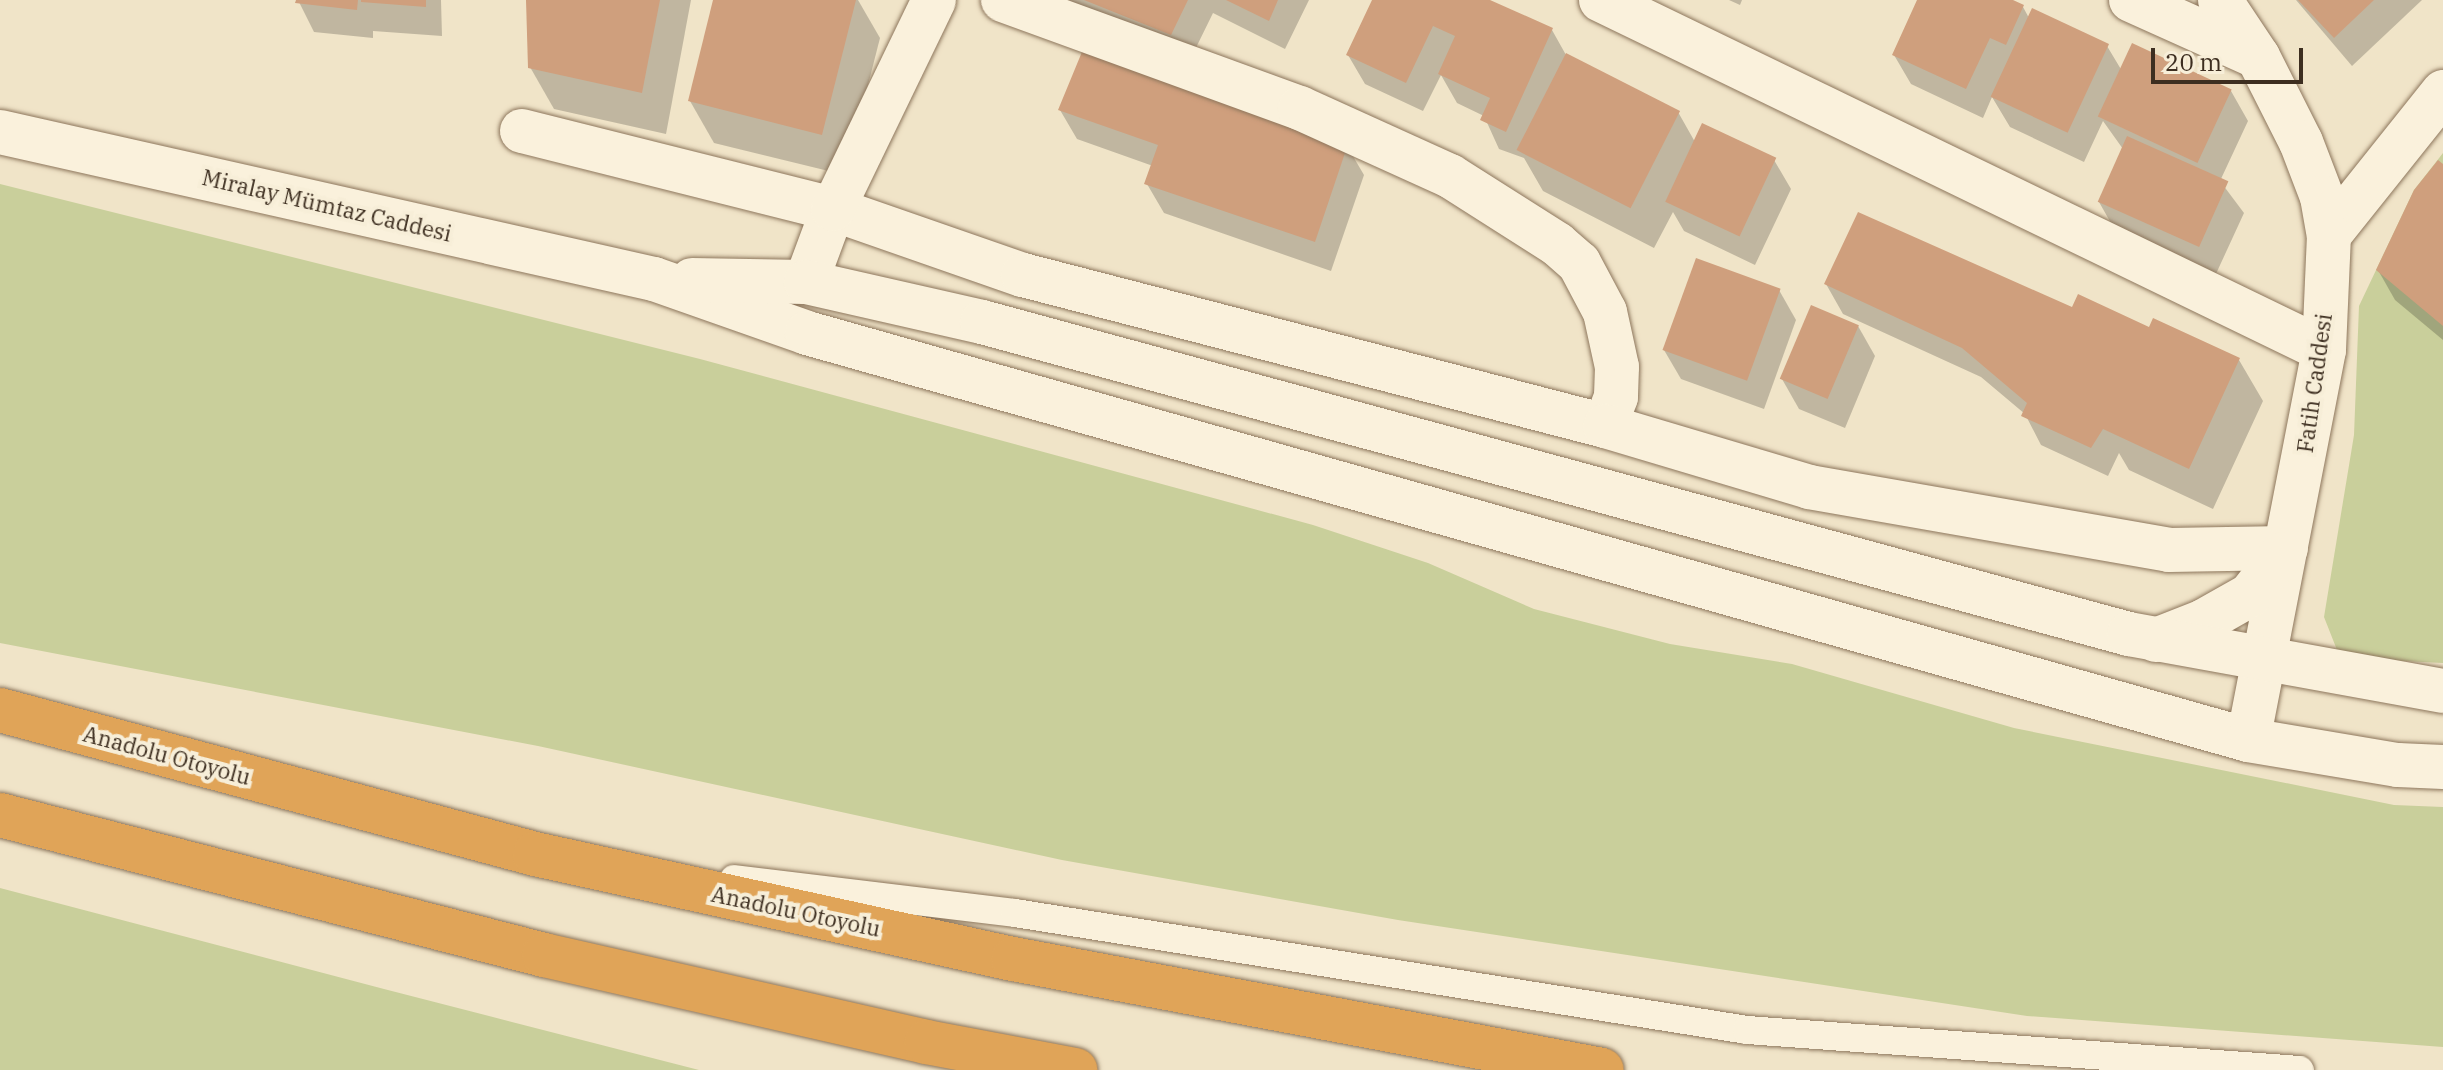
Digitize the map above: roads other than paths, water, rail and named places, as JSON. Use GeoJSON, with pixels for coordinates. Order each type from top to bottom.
{"type":"FeatureCollection","features":[{"type":"Feature","properties":{"kind":"highway","name":"Anadolu Otoyolu"},"geometry":{"type":"LineString","coordinates":[[0,710],[535,854],[1013,959],[1602,1070]]}},
{"type":"Feature","properties":{"kind":"highway"},"geometry":{"type":"LineString","coordinates":[[0,815],[544,955],[926,1042],[1075,1070]]}},
{"type":"Feature","properties":{"kind":"street"},"geometry":{"type":"LineString","coordinates":[[806,282],[833,209],[934,0]]}},
{"type":"Feature","properties":{"kind":"street"},"geometry":{"type":"LineString","coordinates":[[1003,0],[1300,108],[1450,176],[1557,244],[1579,263],[1605,312],[1617,367],[1616,397],[1605,426]]}},
{"type":"Feature","properties":{"kind":"street"},"geometry":{"type":"LineString","coordinates":[[1601,0],[2324,350]]}},
{"type":"Feature","properties":{"kind":"street"},"geometry":{"type":"LineString","coordinates":[[2131,0],[2258,57]]}},
{"type":"Feature","properties":{"kind":"street","name":"Fatih Caddesi"},"geometry":{"type":"LineString","coordinates":[[2220,0],[2258,57],[2301,142],[2322,197],[2329,235],[2324,350],[2248,740]]}},
{"type":"Feature","properties":{"kind":"street"},"geometry":{"type":"LineString","coordinates":[[2329,235],[2443,92]]}},
{"type":"Feature","properties":{"kind":"street"},"geometry":{"type":"LineString","coordinates":[[522,131],[833,209],[1023,275],[1605,426],[1809,487],[2169,550],[2286,548]]}},
{"type":"Feature","properties":{"kind":"street","name":"Miralay Mümtaz Caddesi"},"geometry":{"type":"LineString","coordinates":[[0,132],[654,279]]}},
{"type":"Feature","properties":{"kind":"street"},"geometry":{"type":"LineString","coordinates":[[654,279],[806,282],[982,322],[2156,640],[2443,691]]}},
{"type":"Feature","properties":{"kind":"street"},"geometry":{"type":"LineString","coordinates":[[654,279],[807,333],[2248,740],[2398,765],[2443,767]]}},
{"type":"Feature","properties":{"kind":"street"},"geometry":{"type":"LineString","coordinates":[[2156,640],[2204,621],[2250,595],[2286,548]]}},
{"type":"Feature","properties":{"kind":"lane"},"geometry":{"type":"LineString","coordinates":[[535,854],[1015,913],[1747,1030],[2300,1070]]}},
{"type":"Feature","properties":{"kind":"lane"},"geometry":{"type":"LineString","coordinates":[[926,1042],[1019,1070]]}}]}
